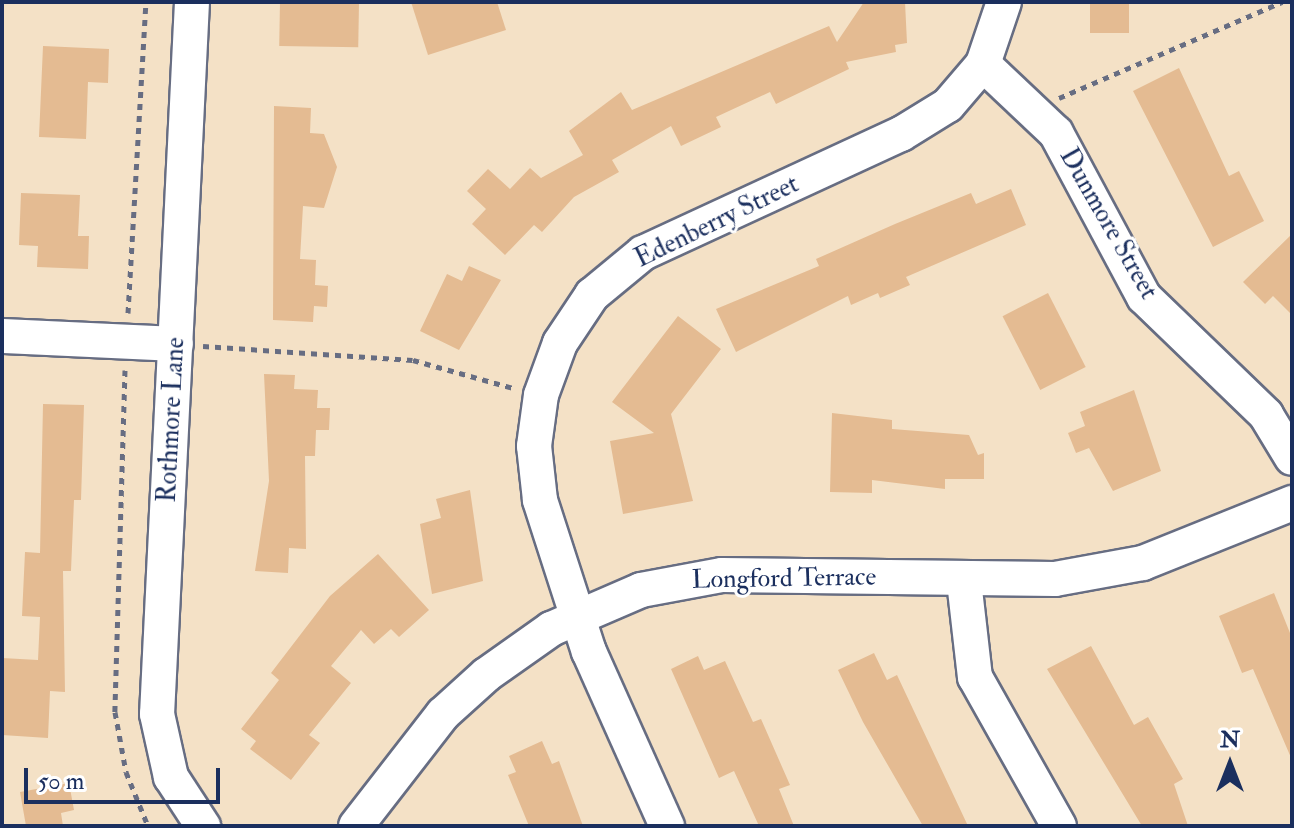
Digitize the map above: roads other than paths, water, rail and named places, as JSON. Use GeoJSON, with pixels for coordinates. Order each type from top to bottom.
{"type":"FeatureCollection","features":[{"type":"Feature","properties":{"kind":"street","name":"Rothmore Lane"},"geometry":{"type":"LineString","coordinates":[[192,2],[157,714],[171,777],[203,826]]}},
{"type":"Feature","properties":{"kind":"street","name":"Edenberry Street"},"geometry":{"type":"LineString","coordinates":[[667,826],[575,617],[540,500],[534,446],[541,395],[560,343],[592,295],[643,253],[901,134],[948,105],[983,64],[1004,2]]}},
{"type":"Feature","properties":{"kind":"street","name":"Dunmore Street"},"geometry":{"type":"LineString","coordinates":[[983,64],[1039,110],[1144,297],[1266,415],[1292,458]]}},
{"type":"Feature","properties":{"kind":"street"},"geometry":{"type":"LineString","coordinates":[[2,336],[176,344]]}},
{"type":"Feature","properties":{"kind":"street","name":"Longford Terrace"},"geometry":{"type":"LineString","coordinates":[[356,826],[443,714],[524,647],[575,617],[641,590],[722,575],[964,581],[1055,579],[1143,563],[1292,503]]}},
{"type":"Feature","properties":{"kind":"street"},"geometry":{"type":"LineString","coordinates":[[964,581],[975,677],[1059,826]]}}]}
